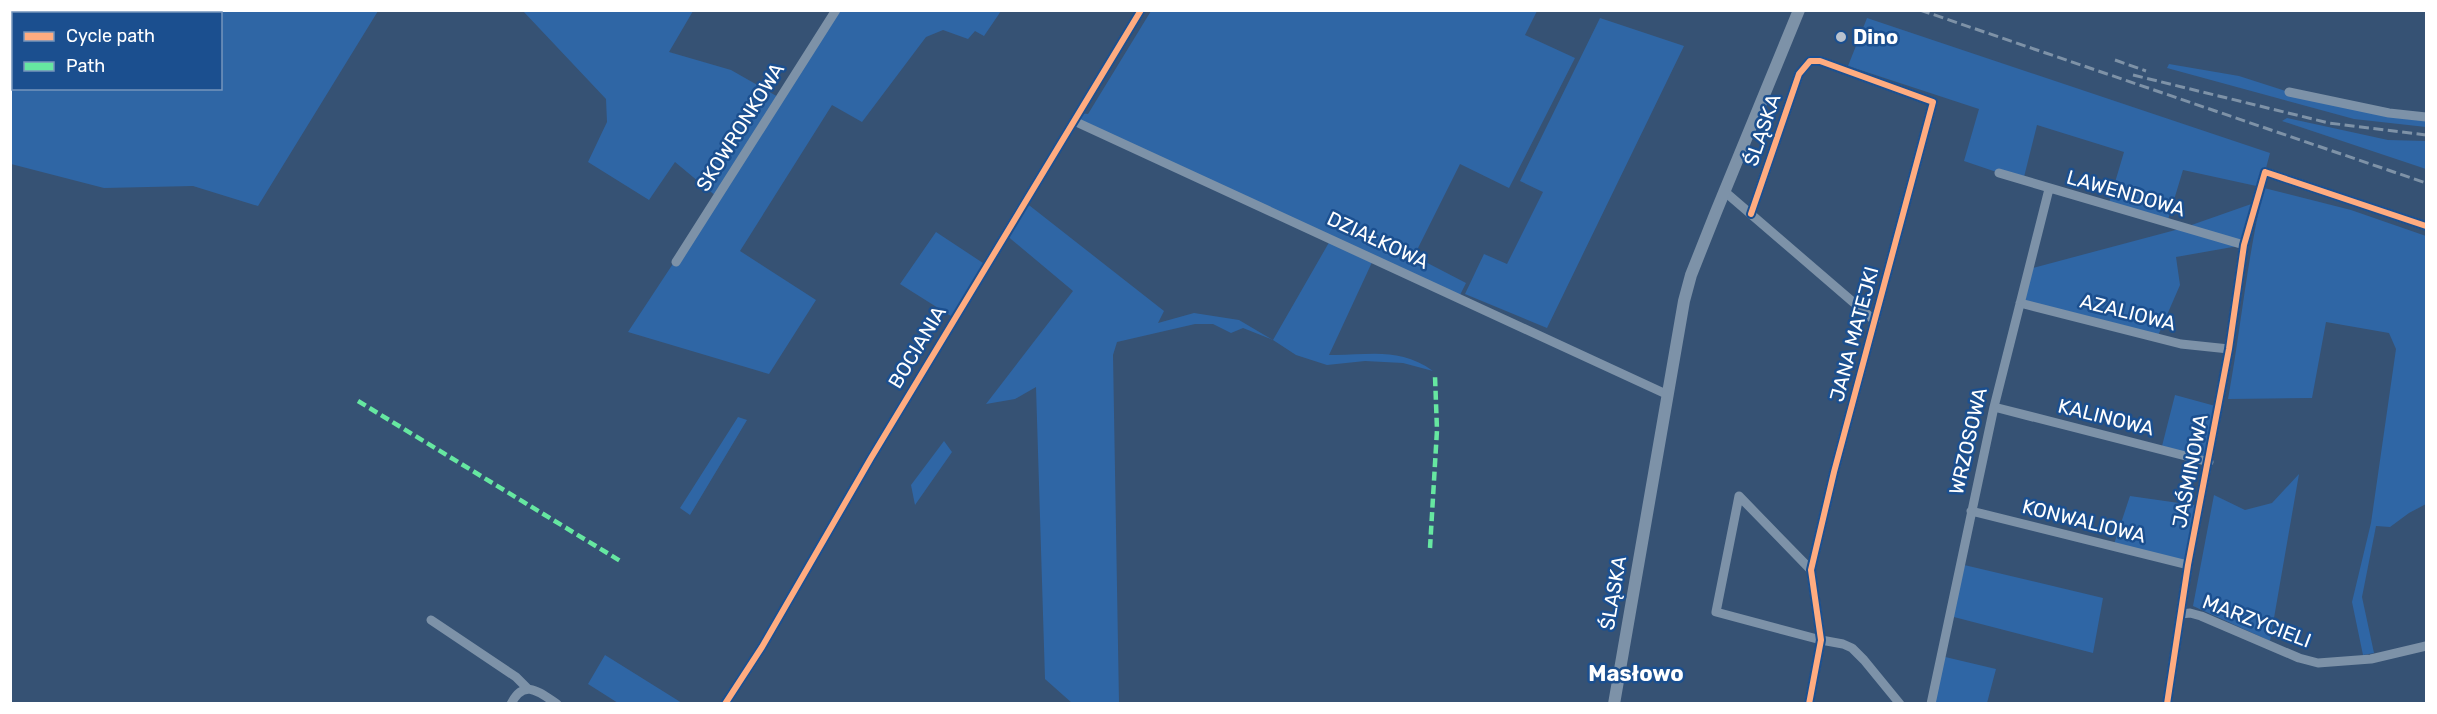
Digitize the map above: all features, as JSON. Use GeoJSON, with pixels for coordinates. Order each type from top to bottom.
{"type":"FeatureCollection","features":[{"type":"Feature","properties":{"kind":"street","name":"SKOWRONKOWA"},"geometry":{"type":"LineString","coordinates":[[676,262],[836,10]]}},
{"type":"Feature","properties":{"kind":"street","name":"BOCIANIA"},"geometry":{"type":"LineString","coordinates":[[725,704],[762,647],[880,442],[1141,10]]}},
{"type":"Feature","properties":{"kind":"street","name":"ŚLĄSKA"},"geometry":{"type":"LineString","coordinates":[[1614,704],[1666,394],[1684,301],[1691,275],[1798,10]]}},
{"type":"Feature","properties":{"kind":"street","name":"ŚLĄSKA"},"geometry":{"type":"LineString","coordinates":[[1751,214],[1799,74],[1810,61]]}},
{"type":"Feature","properties":{"kind":"street","name":"JANA MATEJKI"},"geometry":{"type":"LineString","coordinates":[[1809,704],[1821,640],[1811,570],[1834,472],[1933,102],[1820,61],[1810,61]]}},
{"type":"Feature","properties":{"kind":"street"},"geometry":{"type":"LineString","coordinates":[[2289,92],[2389,113],[2427,117]]}},
{"type":"Feature","properties":{"kind":"street","name":"DZIAŁKOWA"},"geometry":{"type":"LineString","coordinates":[[1074,121],[1666,394]]}},
{"type":"Feature","properties":{"kind":"street","name":"JAŚMINOWA"},"geometry":{"type":"LineString","coordinates":[[2167,704],[2188,565],[2229,349],[2244,245],[2265,172],[2427,226]]}},
{"type":"Feature","properties":{"kind":"street","name":"LAWENDOWA"},"geometry":{"type":"LineString","coordinates":[[1999,173],[2244,245]]}},
{"type":"Feature","properties":{"kind":"street","name":"WRZOSOWA"},"geometry":{"type":"LineString","coordinates":[[1931,704],[1994,408],[2049,189]]}},
{"type":"Feature","properties":{"kind":"street"},"geometry":{"type":"LineString","coordinates":[[1724,191],[1875,321]]}},
{"type":"Feature","properties":{"kind":"street","name":"AZALIOWA"},"geometry":{"type":"LineString","coordinates":[[2020,303],[2181,344],[2229,349]]}},
{"type":"Feature","properties":{"kind":"street","name":"KALINOWA"},"geometry":{"type":"LineString","coordinates":[[1994,408],[2209,462]]}},
{"type":"Feature","properties":{"kind":"street"},"geometry":{"type":"LineString","coordinates":[[1811,570],[1738,496],[1716,612],[1852,648],[1900,704]]}},
{"type":"Feature","properties":{"kind":"street","name":"KONWALIOWA"},"geometry":{"type":"LineString","coordinates":[[1971,511],[2188,565]]}},
{"type":"Feature","properties":{"kind":"street","name":"MARZYCIELI"},"geometry":{"type":"LineString","coordinates":[[2181,614],[2190,613],[2201,616],[2299,658],[2318,663],[2371,659],[2427,646]]}},
{"type":"Feature","properties":{"kind":"street"},"geometry":{"type":"LineString","coordinates":[[431,620],[516,677],[527,688],[536,690],[557,704]]}},
{"type":"Feature","properties":{"kind":"street"},"geometry":{"type":"LineString","coordinates":[[511,704],[516,694],[527,688]]}},
{"type":"Feature","properties":{"kind":"shaded area"},"geometry":{"type":"Polygon","coordinates":[[[11,10],[378,11],[258,206],[193,186],[104,188],[11,164],[11,10]]]}},
{"type":"Feature","properties":{"kind":"shaded area"},"geometry":{"type":"Polygon","coordinates":[[[523,11],[693,11],[669,52],[731,70],[780,98],[836,11],[1001,11],[984,36],[975,31],[968,39],[943,30],[926,37],[862,122],[832,105],[740,251],[816,300],[769,374],[628,332],[717,197],[675,162],[649,200],[588,162],[607,122],[606,99],[523,11]]]}},
{"type":"Feature","properties":{"kind":"shaded area"},"geometry":{"type":"Polygon","coordinates":[[[1151,11],[1537,11],[1525,35],[1575,58],[1509,188],[1460,164],[1414,256],[1466,283],[1459,297],[1374,258],[1329,355],[1395,355],[1420,363],[1433,371],[1403,363],[1365,361],[1327,365],[1296,355],[1273,340],[1331,239],[1074,121],[1079,113],[1088,114],[1151,11]]]}},
{"type":"Feature","properties":{"kind":"shaded area"},"geometry":{"type":"Polygon","coordinates":[[[1600,18],[1684,46],[1547,328],[1465,294],[1484,254],[1507,264],[1543,192],[1520,181],[1600,18]]]}},
{"type":"Feature","properties":{"kind":"shaded area"},"geometry":{"type":"Polygon","coordinates":[[[1867,18],[2270,153],[2261,187],[2183,170],[2167,223],[2108,206],[2124,152],[2037,125],[2023,181],[1964,161],[1979,109],[1848,66],[1867,18]]]}},
{"type":"Feature","properties":{"kind":"shaded area"},"geometry":{"type":"Polygon","coordinates":[[[2169,64],[2239,76],[2289,92],[2426,117],[2426,127],[2354,119],[2167,68],[2169,64]]]}},
{"type":"Feature","properties":{"kind":"shaded area"},"geometry":{"type":"Polygon","coordinates":[[[2287,118],[2388,140],[2426,141],[2426,169],[2282,121],[2287,118]]]}},
{"type":"Feature","properties":{"kind":"shaded area"},"geometry":{"type":"Polygon","coordinates":[[[2264,188],[2351,210],[2426,236],[2426,504],[2390,527],[2376,526],[2362,597],[2374,653],[2363,655],[2352,602],[2371,523],[2396,349],[2389,333],[2326,322],[2312,398],[2228,399],[2253,240],[2264,188]]]}},
{"type":"Feature","properties":{"kind":"shaded area"},"geometry":{"type":"Polygon","coordinates":[[[1025,202],[1164,311],[1158,323],[1194,313],[1239,320],[1273,340],[1243,328],[1231,333],[1213,324],[1195,324],[1117,342],[1113,355],[1119,703],[1072,703],[1045,679],[1036,387],[1015,399],[986,404],[1073,291],[1005,234],[1025,202]]]}},
{"type":"Feature","properties":{"kind":"shaded area"},"geometry":{"type":"Polygon","coordinates":[[[2257,202],[2244,245],[2176,257],[2180,285],[2157,338],[2020,303],[2029,269],[2183,228],[2257,202]]]}},
{"type":"Feature","properties":{"kind":"shaded area"},"geometry":{"type":"Polygon","coordinates":[[[936,232],[986,265],[954,318],[900,284],[936,232]]]}},
{"type":"Feature","properties":{"kind":"shaded area"},"geometry":{"type":"Polygon","coordinates":[[[2175,395],[2219,407],[2209,462],[2161,450],[2175,395]]]}},
{"type":"Feature","properties":{"kind":"shaded area"},"geometry":{"type":"Polygon","coordinates":[[[738,417],[747,420],[690,515],[680,508],[738,417]]]}},
{"type":"Feature","properties":{"kind":"shaded area"},"geometry":{"type":"Polygon","coordinates":[[[944,441],[952,452],[915,505],[911,485],[944,441]]]}},
{"type":"Feature","properties":{"kind":"shaded area"},"geometry":{"type":"Polygon","coordinates":[[[2299,474],[2270,641],[2193,606],[2214,495],[2245,510],[2272,503],[2299,474]]]}},
{"type":"Feature","properties":{"kind":"shaded area"},"geometry":{"type":"Polygon","coordinates":[[[2130,496],[2200,506],[2188,565],[2113,547],[2130,496]]]}},
{"type":"Feature","properties":{"kind":"shaded area"},"geometry":{"type":"Polygon","coordinates":[[[1960,564],[2103,598],[2093,653],[1950,616],[1960,564]]]}},
{"type":"Feature","properties":{"kind":"shaded area"},"geometry":{"type":"Polygon","coordinates":[[[605,655],[682,703],[618,703],[588,684],[605,655]]]}},
{"type":"Feature","properties":{"kind":"shaded area"},"geometry":{"type":"Polygon","coordinates":[[[1941,656],[1996,669],[1987,703],[1931,704],[1941,656]]]}},
{"type":"Feature","properties":{"kind":"railway"},"geometry":{"type":"LineString","coordinates":[[1920,10],[2426,183]]}},
{"type":"Feature","properties":{"kind":"railway"},"geometry":{"type":"LineString","coordinates":[[2115,60],[2146,71]]}},
{"type":"Feature","properties":{"kind":"railway"},"geometry":{"type":"LineString","coordinates":[[2133,75],[2329,123],[2426,135]]}},
{"type":"Feature","properties":{"kind":"marked path"},"geometry":{"type":"LineString","coordinates":[[1430,548],[1437,430],[1435,376]]}},
{"type":"Feature","properties":{"kind":"marked path"},"geometry":{"type":"LineString","coordinates":[[358,401],[622,562]]}},
{"type":"Feature","properties":{"kind":"cycle path"},"geometry":{"type":"LineString","coordinates":[[725,704],[762,647],[871,458],[1141,10]]}},
{"type":"Feature","properties":{"kind":"cycle path"},"geometry":{"type":"LineString","coordinates":[[1751,214],[1799,74],[1810,61],[1820,61],[1933,102],[1834,472],[1811,570],[1821,640],[1809,704]]}},
{"type":"Feature","properties":{"kind":"cycle path"},"geometry":{"type":"LineString","coordinates":[[2167,704],[2188,565],[2229,349],[2244,245],[2265,172],[2426,226]]}},
{"type":"Feature","properties":{"kind":"place","name":"Dino"},"geometry":{"type":"Point","coordinates":[1841,37]}},
{"type":"Feature","properties":{"kind":"district","name":"Masłowo"},"geometry":{"type":"Point","coordinates":[1636,673]}}]}
